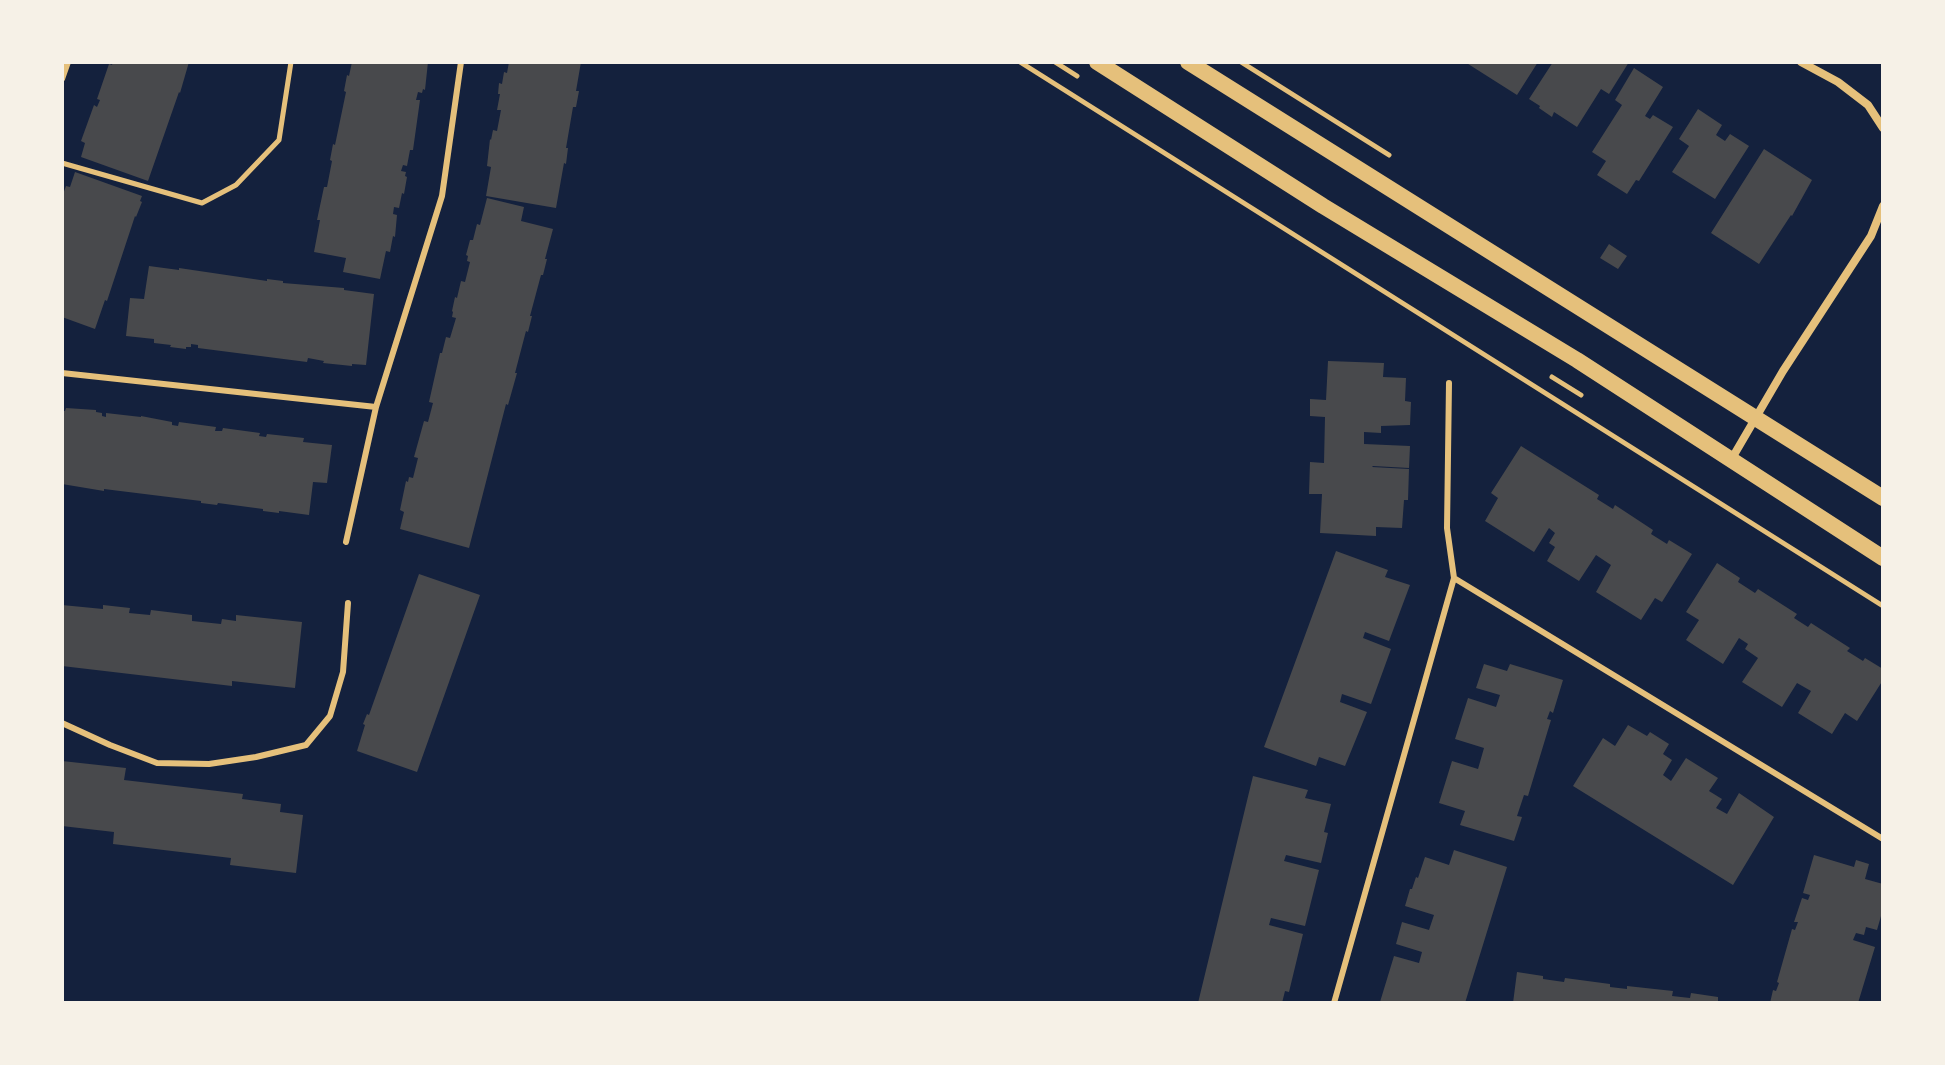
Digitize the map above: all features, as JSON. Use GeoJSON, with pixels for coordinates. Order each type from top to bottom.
{"type":"FeatureCollection","features":[{"type":"Feature","properties":{"kind":"main road"},"geometry":{"type":"LineString","coordinates":[[1097,62],[1323,206],[1577,360],[1883,558]]}},
{"type":"Feature","properties":{"kind":"main road"},"geometry":{"type":"LineString","coordinates":[[1188,62],[1883,498]]}},
{"type":"Feature","properties":{"kind":"street"},"geometry":{"type":"LineString","coordinates":[[1801,62],[1838,82],[1868,105],[1883,128]]}},
{"type":"Feature","properties":{"kind":"street"},"geometry":{"type":"LineString","coordinates":[[1730,461],[1783,371],[1871,236],[1883,206]]}},
{"type":"Feature","properties":{"kind":"lane"},"geometry":{"type":"LineString","coordinates":[[62,79],[68,62]]}},
{"type":"Feature","properties":{"kind":"lane"},"geometry":{"type":"LineString","coordinates":[[346,542],[376,407],[442,196],[461,62]]}},
{"type":"Feature","properties":{"kind":"lane"},"geometry":{"type":"LineString","coordinates":[[62,373],[376,407]]}},
{"type":"Feature","properties":{"kind":"lane"},"geometry":{"type":"LineString","coordinates":[[1334,1003],[1454,578],[1447,528],[1449,383]]}},
{"type":"Feature","properties":{"kind":"lane"},"geometry":{"type":"LineString","coordinates":[[1454,578],[1883,839]]}},
{"type":"Feature","properties":{"kind":"lane"},"geometry":{"type":"LineString","coordinates":[[62,723],[157,763],[209,764],[306,745],[330,716],[343,672],[348,603]]}},
{"type":"Feature","properties":{"kind":"path"},"geometry":{"type":"LineString","coordinates":[[62,163],[202,203],[236,185],[279,140],[291,62]]}},
{"type":"Feature","properties":{"kind":"path"},"geometry":{"type":"LineString","coordinates":[[1020,62],[1883,606]]}},
{"type":"Feature","properties":{"kind":"building"},"geometry":{"type":"Polygon","coordinates":[[[189,62],[148,181],[81,157],[85,143],[81,141],[94,105],[97,107],[100,100],[97,99],[109,64],[189,62]]]}},
{"type":"Feature","properties":{"kind":"building"},"geometry":{"type":"Polygon","coordinates":[[[352,62],[428,62],[425,90],[418,92],[416,100],[420,100],[413,150],[410,150],[407,166],[403,165],[401,171],[406,172],[407,177],[404,194],[399,208],[394,207],[393,214],[397,215],[395,237],[390,252],[386,251],[380,279],[343,272],[346,258],[314,252],[320,220],[317,220],[324,187],[327,187],[333,144],[352,62]]]}},
{"type":"Feature","properties":{"kind":"building"},"geometry":{"type":"Polygon","coordinates":[[[509,62],[581,62],[576,91],[579,91],[576,107],[573,107],[566,164],[556,208],[486,196],[491,167],[487,166],[490,139],[493,130],[497,131],[501,110],[497,110],[499,83],[502,84],[509,62]]]}},
{"type":"Feature","properties":{"kind":"building"},"geometry":{"type":"Polygon","coordinates":[[[1465,62],[1538,62],[1517,95],[1465,62]]]}},
{"type":"Feature","properties":{"kind":"building"},"geometry":{"type":"Polygon","coordinates":[[[1553,62],[1629,62],[1609,94],[1601,89],[1577,127],[1554,112],[1552,117],[1529,99],[1553,62]]]}},
{"type":"Feature","properties":{"kind":"building"},"geometry":{"type":"Polygon","coordinates":[[[1634,68],[1663,87],[1645,116],[1650,119],[1653,115],[1673,127],[1639,181],[1636,180],[1627,194],[1597,175],[1606,161],[1592,152],[1622,105],[1615,100],[1634,68]]]}},
{"type":"Feature","properties":{"kind":"building"},"geometry":{"type":"Polygon","coordinates":[[[1698,109],[1722,125],[1716,135],[1725,141],[1730,134],[1749,146],[1715,199],[1672,172],[1689,146],[1679,139],[1698,109]]]}},
{"type":"Feature","properties":{"kind":"building"},"geometry":{"type":"Polygon","coordinates":[[[1764,149],[1812,180],[1759,264],[1711,233],[1764,149]]]}},
{"type":"Feature","properties":{"kind":"building"},"geometry":{"type":"Polygon","coordinates":[[[75,172],[142,196],[95,329],[62,317],[62,197],[66,186],[70,187],[75,172]]]}},
{"type":"Feature","properties":{"kind":"building"},"geometry":{"type":"Polygon","coordinates":[[[487,198],[524,207],[521,221],[553,229],[469,548],[400,529],[404,512],[400,510],[406,481],[409,477],[413,478],[418,458],[414,457],[424,421],[428,422],[433,403],[429,402],[440,353],[446,337],[450,338],[456,318],[452,317],[452,311],[461,281],[465,282],[470,262],[466,255],[470,240],[473,240],[477,224],[480,225],[487,198]]]}},
{"type":"Feature","properties":{"kind":"building"},"geometry":{"type":"Polygon","coordinates":[[[1609,244],[1627,256],[1618,269],[1600,258],[1609,244]]]}},
{"type":"Feature","properties":{"kind":"building"},"geometry":{"type":"Polygon","coordinates":[[[149,266],[374,294],[366,365],[323,363],[308,358],[307,362],[198,348],[198,345],[191,344],[186,349],[154,343],[154,339],[126,336],[130,298],[144,299],[149,266]]]}},
{"type":"Feature","properties":{"kind":"building"},"geometry":{"type":"Polygon","coordinates":[[[1328,361],[1384,363],[1383,377],[1406,378],[1405,401],[1411,402],[1410,425],[1381,426],[1381,433],[1364,432],[1364,444],[1410,446],[1409,468],[1372,467],[1409,469],[1408,500],[1404,500],[1402,528],[1376,527],[1376,536],[1320,533],[1322,494],[1309,494],[1310,462],[1324,463],[1325,417],[1310,416],[1310,399],[1326,400],[1328,361]]]}},
{"type":"Feature","properties":{"kind":"building"},"geometry":{"type":"Polygon","coordinates":[[[66,408],[96,410],[106,417],[106,413],[141,416],[178,426],[179,422],[216,427],[215,431],[222,431],[223,428],[260,433],[259,436],[266,437],[267,434],[304,438],[303,442],[332,445],[327,483],[313,482],[309,515],[62,484],[62,411],[66,408]]]}},
{"type":"Feature","properties":{"kind":"building"},"geometry":{"type":"Polygon","coordinates":[[[1521,446],[1599,495],[1597,499],[1613,509],[1615,505],[1653,530],[1651,534],[1667,544],[1669,540],[1692,554],[1662,602],[1655,598],[1641,620],[1596,592],[1611,565],[1596,555],[1579,581],[1547,561],[1555,547],[1549,543],[1555,533],[1549,528],[1534,552],[1485,521],[1498,498],[1491,493],[1521,446]]]}},
{"type":"Feature","properties":{"kind":"building"},"geometry":{"type":"Polygon","coordinates":[[[1336,551],[1388,570],[1385,577],[1410,585],[1389,641],[1365,632],[1363,638],[1391,649],[1371,704],[1342,694],[1340,702],[1367,712],[1345,766],[1319,757],[1316,766],[1264,747],[1336,551]]]}},
{"type":"Feature","properties":{"kind":"building"},"geometry":{"type":"Polygon","coordinates":[[[1717,563],[1740,578],[1738,582],[1755,593],[1758,589],[1797,614],[1794,618],[1808,627],[1811,623],[1850,648],[1847,651],[1883,669],[1883,680],[1857,721],[1845,713],[1832,734],[1798,713],[1811,691],[1797,683],[1782,707],[1742,682],[1758,658],[1745,649],[1748,644],[1739,638],[1723,664],[1686,640],[1699,620],[1686,612],[1717,563]]]}},
{"type":"Feature","properties":{"kind":"building"},"geometry":{"type":"Polygon","coordinates":[[[419,574],[480,595],[417,772],[357,751],[363,724],[369,715],[419,574]]]}},
{"type":"Feature","properties":{"kind":"building"},"geometry":{"type":"Polygon","coordinates":[[[62,605],[130,608],[129,613],[150,615],[151,610],[192,615],[192,621],[221,624],[222,619],[236,621],[236,615],[302,622],[295,688],[232,681],[232,686],[62,666],[62,605]]]}},
{"type":"Feature","properties":{"kind":"building"},"geometry":{"type":"Polygon","coordinates":[[[1484,664],[1507,671],[1510,664],[1563,680],[1553,713],[1550,711],[1547,719],[1551,720],[1528,796],[1524,795],[1517,816],[1522,817],[1514,841],[1460,825],[1465,811],[1439,803],[1452,761],[1478,769],[1484,748],[1455,739],[1468,698],[1496,707],[1500,695],[1476,688],[1484,664]]]}},
{"type":"Feature","properties":{"kind":"building"},"geometry":{"type":"Polygon","coordinates":[[[1628,725],[1647,736],[1650,732],[1669,744],[1663,754],[1672,760],[1663,775],[1671,781],[1686,758],[1718,778],[1709,791],[1722,799],[1716,808],[1727,814],[1739,793],[1774,817],[1733,885],[1573,786],[1603,738],[1615,746],[1628,725]]]}},
{"type":"Feature","properties":{"kind":"building"},"geometry":{"type":"Polygon","coordinates":[[[62,761],[126,768],[124,780],[243,794],[242,799],[281,804],[280,812],[303,815],[296,873],[230,865],[231,858],[113,844],[114,832],[62,826],[62,761]]]}},
{"type":"Feature","properties":{"kind":"building"},"geometry":{"type":"Polygon","coordinates":[[[1253,776],[1308,790],[1305,798],[1331,804],[1321,863],[1286,855],[1284,861],[1319,870],[1305,926],[1271,918],[1269,925],[1303,934],[1289,992],[1285,991],[1282,1003],[1198,1003],[1253,776]]]}},
{"type":"Feature","properties":{"kind":"building"},"geometry":{"type":"Polygon","coordinates":[[[1454,850],[1507,867],[1465,1003],[1380,1002],[1394,956],[1419,963],[1422,952],[1396,944],[1402,922],[1429,930],[1434,915],[1405,906],[1425,857],[1449,865],[1454,850]]]}},
{"type":"Feature","properties":{"kind":"building"},"geometry":{"type":"Polygon","coordinates":[[[1814,855],[1854,867],[1856,860],[1869,864],[1865,879],[1883,884],[1883,909],[1877,930],[1866,927],[1864,935],[1856,933],[1853,940],[1875,947],[1858,1003],[1770,1003],[1773,990],[1776,991],[1779,983],[1792,929],[1795,930],[1798,922],[1794,922],[1802,898],[1808,900],[1810,895],[1803,893],[1814,855]]]}},
{"type":"Feature","properties":{"kind":"building"},"geometry":{"type":"Polygon","coordinates":[[[1517,972],[1564,982],[1565,978],[1610,984],[1610,987],[1673,991],[1672,996],[1690,998],[1691,993],[1718,997],[1718,1003],[1513,1003],[1517,972]]]}}]}
